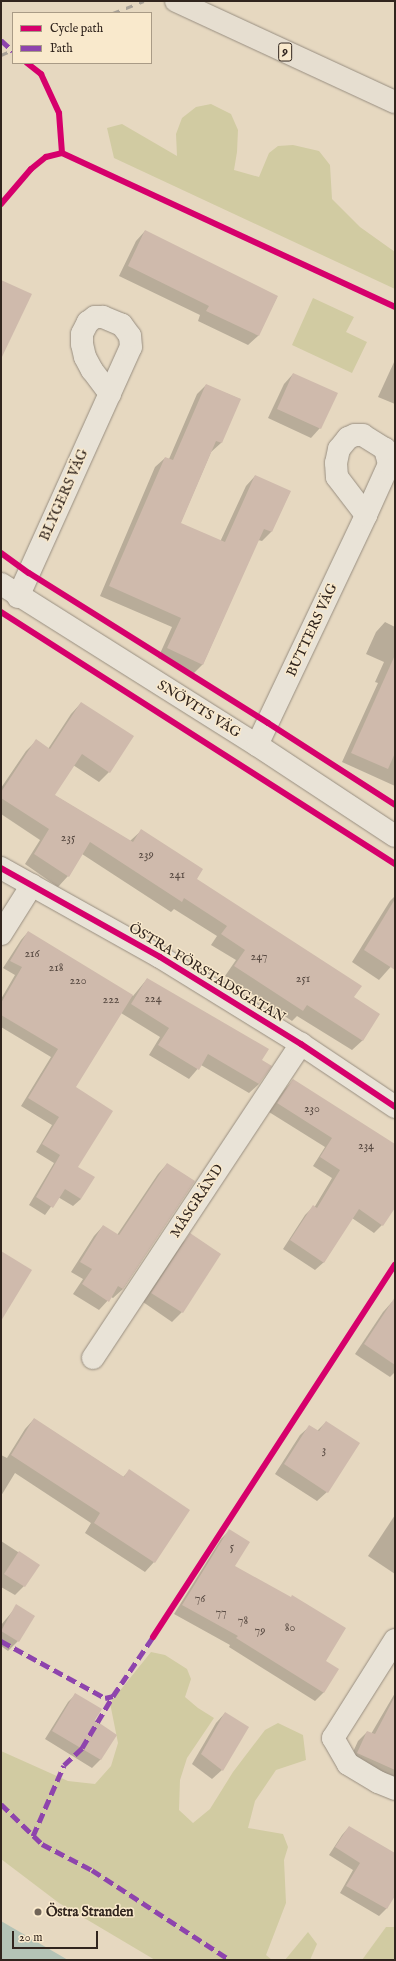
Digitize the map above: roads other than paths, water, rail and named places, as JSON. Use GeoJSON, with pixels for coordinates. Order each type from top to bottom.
{"type":"FeatureCollection","features":[{"type":"Feature","properties":{"kind":"main road","name":"9"},"geometry":{"type":"LineString","coordinates":[[176,1],[395,102]]}},
{"type":"Feature","properties":{"kind":"street","name":"BLYGERS VÄG"},"geometry":{"type":"LineString","coordinates":[[18,596],[110,394]]}},
{"type":"Feature","properties":{"kind":"street","name":"BUTTERS VÄG"},"geometry":{"type":"LineString","coordinates":[[257,745],[366,515]]}},
{"type":"Feature","properties":{"kind":"street","name":"SNÖVITS VÄG"},"geometry":{"type":"LineString","coordinates":[[1,584],[257,745],[395,836]]}},
{"type":"Feature","properties":{"kind":"street","name":"ÖSTRA FÖRSTADSGATAN"},"geometry":{"type":"LineString","coordinates":[[1,868],[160,957],[301,1044],[395,1107]]}},
{"type":"Feature","properties":{"kind":"street"},"geometry":{"type":"LineString","coordinates":[[1,934],[32,886]]}},
{"type":"Feature","properties":{"kind":"street","name":"MÅSGRÄND"},"geometry":{"type":"LineString","coordinates":[[93,1358],[301,1044]]}},
{"type":"Feature","properties":{"kind":"street"},"geometry":{"type":"LineString","coordinates":[[395,1640],[332,1738],[348,1764],[378,1782],[395,1789]]}},
{"type":"Feature","properties":{"kind":"railway"},"geometry":{"type":"LineString","coordinates":[[116,12],[144,1]]}},
{"type":"Feature","properties":{"kind":"railway"},"geometry":{"type":"LineString","coordinates":[[1,55],[12,50]]}},
{"type":"Feature","properties":{"kind":"place","name":"Östra Stranden"},"geometry":{"type":"Point","coordinates":[38,1912]}}]}
